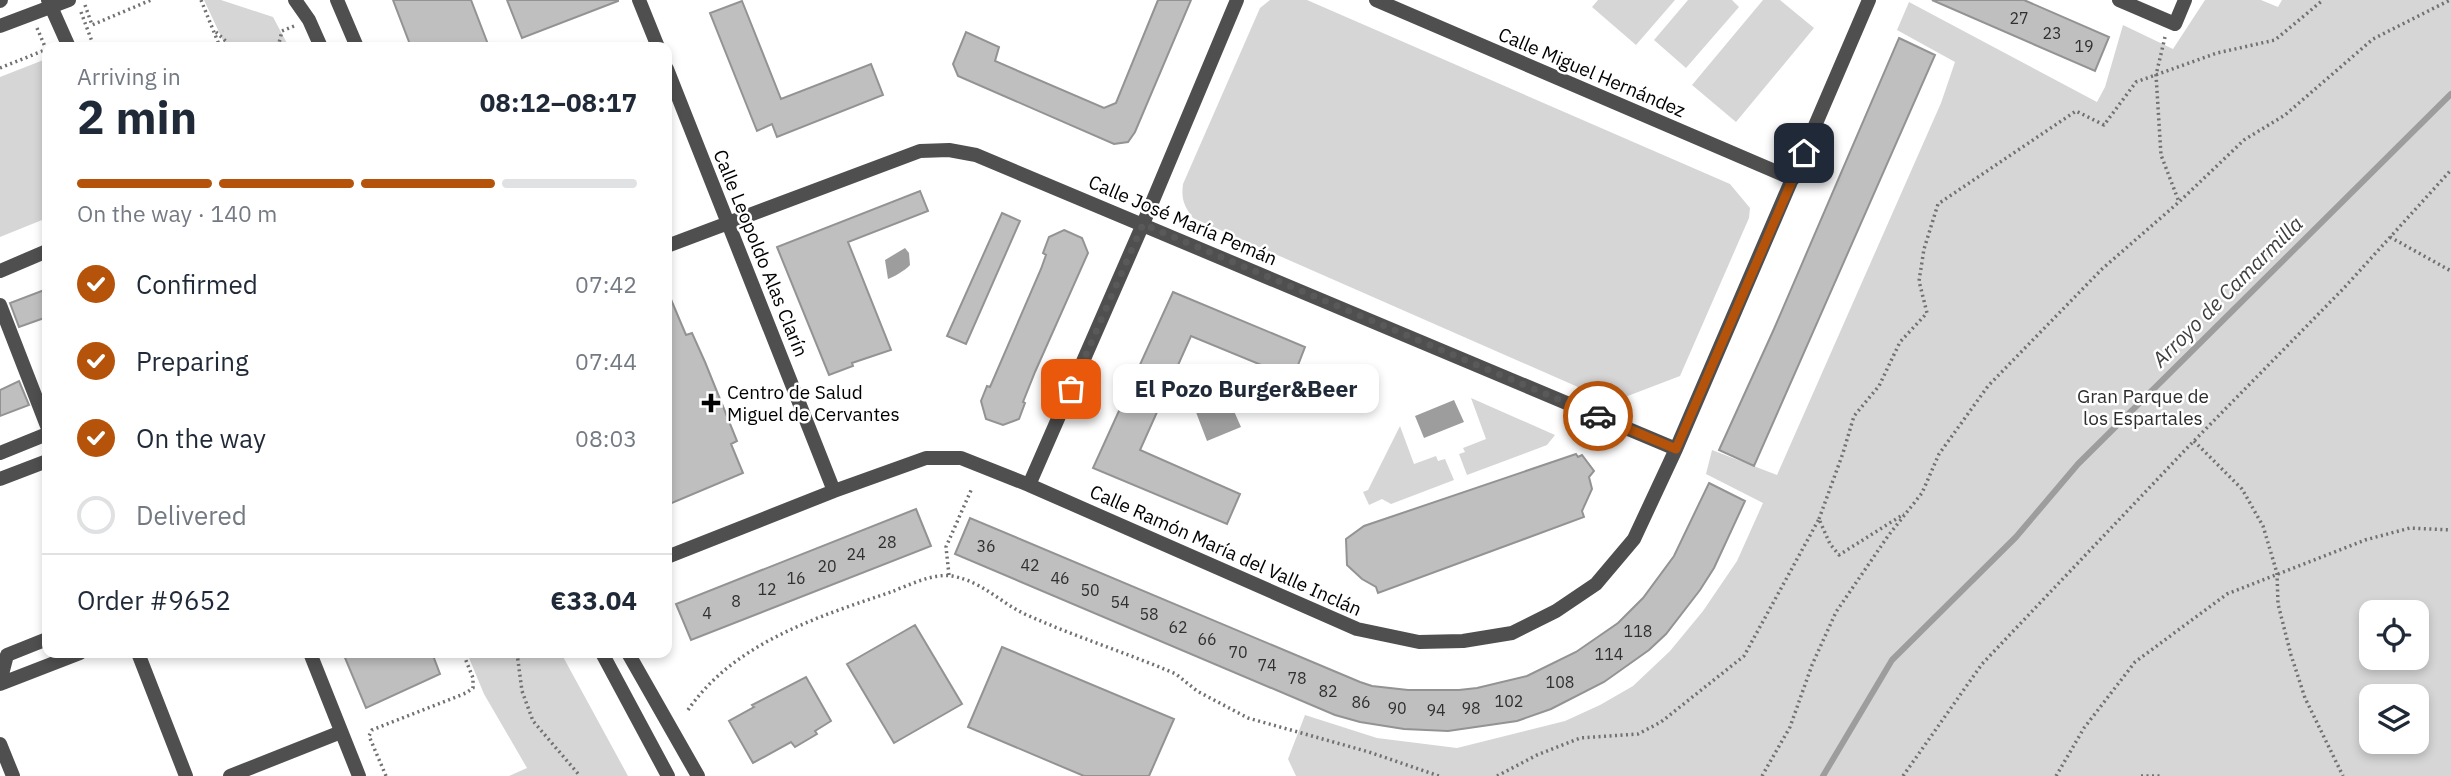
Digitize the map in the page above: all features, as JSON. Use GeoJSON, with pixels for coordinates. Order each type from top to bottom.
{"type":"FeatureCollection","features":[{"type":"Feature","properties":{"kind":"street"},"geometry":{"type":"LineString","coordinates":[[0,26],[49,3],[69,0]]}},
{"type":"Feature","properties":{"kind":"street"},"geometry":{"type":"LineString","coordinates":[[295,0],[309,19],[319,42]]}},
{"type":"Feature","properties":{"kind":"street"},"geometry":{"type":"LineString","coordinates":[[337,0],[355,42]]}},
{"type":"Feature","properties":{"kind":"street"},"geometry":{"type":"LineString","coordinates":[[639,0],[656,42]]}},
{"type":"Feature","properties":{"kind":"street"},"geometry":{"type":"LineString","coordinates":[[1029,485],[1237,0]]}},
{"type":"Feature","properties":{"kind":"street","name":"Calle Miguel Hernández"},"geometry":{"type":"LineString","coordinates":[[1376,0],[1793,178]]}},
{"type":"Feature","properties":{"kind":"street","name":"Calle Ramón María del Valle Inclán"},"geometry":{"type":"LineString","coordinates":[[672,555],[926,458],[961,458],[1029,485],[1357,629],[1419,642],[1463,642],[1512,633],[1556,611],[1596,584],[1634,539],[1676,449],[1870,0]]}},
{"type":"Feature","properties":{"kind":"street"},"geometry":{"type":"LineString","coordinates":[[2119,0],[2175,24],[2186,0]]}},
{"type":"Feature","properties":{"kind":"street"},"geometry":{"type":"LineString","coordinates":[[49,3],[67,42]]}},
{"type":"Feature","properties":{"kind":"street","name":"Calle Leopoldo Alas Clarín"},"geometry":{"type":"LineString","coordinates":[[672,82],[834,491]]}},
{"type":"Feature","properties":{"kind":"street","name":"Calle José María Pemán"},"geometry":{"type":"LineString","coordinates":[[672,244],[920,151],[949,150],[976,155],[1676,449]]}},
{"type":"Feature","properties":{"kind":"street"},"geometry":{"type":"LineString","coordinates":[[0,271],[42,253]]}},
{"type":"Feature","properties":{"kind":"street"},"geometry":{"type":"LineString","coordinates":[[0,305],[42,413]]}},
{"type":"Feature","properties":{"kind":"street"},"geometry":{"type":"LineString","coordinates":[[0,453],[42,436]]}},
{"type":"Feature","properties":{"kind":"street"},"geometry":{"type":"LineString","coordinates":[[0,479],[42,463]]}},
{"type":"Feature","properties":{"kind":"street"},"geometry":{"type":"LineString","coordinates":[[0,683],[7,655],[42,641]]}},
{"type":"Feature","properties":{"kind":"street"},"geometry":{"type":"LineString","coordinates":[[0,683],[67,658]]}},
{"type":"Feature","properties":{"kind":"street"},"geometry":{"type":"LineString","coordinates":[[140,658],[186,776]]}},
{"type":"Feature","properties":{"kind":"street"},"geometry":{"type":"LineString","coordinates":[[312,658],[359,776]]}},
{"type":"Feature","properties":{"kind":"street"},"geometry":{"type":"LineString","coordinates":[[605,658],[668,776]]}},
{"type":"Feature","properties":{"kind":"street"},"geometry":{"type":"LineString","coordinates":[[631,658],[698,776]]}},
{"type":"Feature","properties":{"kind":"street"},"geometry":{"type":"LineString","coordinates":[[229,776],[341,732]]}},
{"type":"Feature","properties":{"kind":"street"},"geometry":{"type":"LineString","coordinates":[[0,744],[13,776]]}},
{"type":"Feature","properties":{"kind":"path"},"geometry":{"type":"LineString","coordinates":[[83,0],[92,25],[151,0]]}},
{"type":"Feature","properties":{"kind":"path"},"geometry":{"type":"LineString","coordinates":[[201,0],[218,42]]}},
{"type":"Feature","properties":{"kind":"path"},"geometry":{"type":"LineString","coordinates":[[1497,776],[1537,755],[1580,738],[1638,734],[1671,714],[1744,656],[1819,519],[1854,416],[1879,386],[1900,342],[1927,313],[1919,281],[1924,249],[1938,204],[2076,111],[2104,125],[2136,82],[2217,52],[2275,40],[2323,0]]}},
{"type":"Feature","properties":{"kind":"path"},"geometry":{"type":"LineString","coordinates":[[1762,776],[1790,727],[1812,665],[1836,612],[1922,493],[1939,454],[1988,386],[2102,269],[2179,202],[2244,140],[2285,115],[2373,39],[2450,0]]}},
{"type":"Feature","properties":{"kind":"path"},"geometry":{"type":"LineString","coordinates":[[81,11],[92,42]]}},
{"type":"Feature","properties":{"kind":"path"},"geometry":{"type":"LineString","coordinates":[[279,42],[282,31],[296,25]]}},
{"type":"Feature","properties":{"kind":"path"},"geometry":{"type":"LineString","coordinates":[[213,29],[227,42]]}},
{"type":"Feature","properties":{"kind":"path"},"geometry":{"type":"LineString","coordinates":[[2166,35],[2156,75],[2161,155],[2179,202]]}},
{"type":"Feature","properties":{"kind":"path"},"geometry":{"type":"LineString","coordinates":[[0,68],[42,51]]}},
{"type":"Feature","properties":{"kind":"path"},"geometry":{"type":"LineString","coordinates":[[1903,776],[1982,664],[2344,288],[2451,170]]}},
{"type":"Feature","properties":{"kind":"path"},"geometry":{"type":"LineString","coordinates":[[2390,237],[2451,271]]}},
{"type":"Feature","properties":{"kind":"path"},"geometry":{"type":"LineString","coordinates":[[2194,441],[2242,489],[2263,527],[2277,573],[2278,604],[2298,677],[2305,698],[2343,776]]}},
{"type":"Feature","properties":{"kind":"path"},"geometry":{"type":"LineString","coordinates":[[949,575],[946,547],[972,488]]}},
{"type":"Feature","properties":{"kind":"path"},"geometry":{"type":"LineString","coordinates":[[1819,519],[1830,544],[1839,555],[1851,550],[1906,513]]}},
{"type":"Feature","properties":{"kind":"path"},"geometry":{"type":"LineString","coordinates":[[2056,776],[2084,727],[2135,662],[2227,594],[2365,540],[2410,528],[2451,530]]}},
{"type":"Feature","properties":{"kind":"path"},"geometry":{"type":"LineString","coordinates":[[688,710],[712,680],[734,661],[781,635],[820,616],[926,580],[949,575],[978,583],[1024,614],[1176,674],[1197,691],[1248,718],[1369,752],[1438,776]]}},
{"type":"Feature","properties":{"kind":"path"},"geometry":{"type":"LineString","coordinates":[[386,776],[369,736],[372,730],[473,688],[473,678],[465,658]]}},
{"type":"Feature","properties":{"kind":"path"},"geometry":{"type":"LineString","coordinates":[[518,658],[522,691],[533,720],[580,776]]}},
{"type":"Feature","properties":{"kind":"path"},"geometry":{"type":"LineString","coordinates":[[2141,776],[2163,776]]}},
{"type":"Feature","properties":{"kind":"green space"},"geometry":{"type":"Polygon","coordinates":[[[204,0],[221,0],[273,17],[286,42],[224,42],[204,0]]]}},
{"type":"Feature","properties":{"kind":"green space"},"geometry":{"type":"Polygon","coordinates":[[[1270,0],[1307,0],[1730,184],[1750,208],[1749,218],[1680,376],[1612,402],[1193,218],[1184,202],[1183,184],[1260,8],[1270,0]]]}},
{"type":"Feature","properties":{"kind":"green space"},"geometry":{"type":"Polygon","coordinates":[[[1598,0],[1675,0],[1636,45],[1592,7],[1598,0]]]}},
{"type":"Feature","properties":{"kind":"green space"},"geometry":{"type":"Polygon","coordinates":[[[1688,0],[1732,0],[1739,7],[1686,68],[1654,40],[1688,0]]]}},
{"type":"Feature","properties":{"kind":"green space"},"geometry":{"type":"Polygon","coordinates":[[[1763,0],[1780,0],[1814,28],[1736,122],[1692,85],[1763,0]]]}},
{"type":"Feature","properties":{"kind":"green space","name":"Gran Parque de los Espartales"},"geometry":{"type":"Polygon","coordinates":[[[2205,0],[2261,0],[2278,7],[2282,0],[2451,0],[2451,776],[1296,776],[1288,759],[1305,715],[1377,738],[1457,748],[1565,721],[1633,686],[1670,651],[1703,611],[1737,561],[1763,503],[1706,474],[1712,450],[1777,475],[1941,103],[1955,62],[1897,30],[1909,2],[2097,102],[2105,87],[2123,25],[2173,49],[2205,0]]]}},
{"type":"Feature","properties":{"kind":"green space"},"geometry":{"type":"Polygon","coordinates":[[[42,61],[42,220],[0,237],[0,77],[42,61]]]}},
{"type":"Feature","properties":{"kind":"green space"},"geometry":{"type":"Polygon","coordinates":[[[1471,398],[1555,435],[1547,445],[1467,475],[1459,454],[1465,452],[1463,448],[1486,439],[1471,398]]]}},
{"type":"Feature","properties":{"kind":"green space"},"geometry":{"type":"Polygon","coordinates":[[[1400,426],[1414,464],[1436,456],[1438,461],[1445,459],[1454,480],[1391,504],[1382,499],[1369,505],[1363,492],[1368,490],[1400,426]]]}},
{"type":"Feature","properties":{"kind":"green space"},"geometry":{"type":"Polygon","coordinates":[[[469,658],[564,658],[628,776],[509,776],[527,768],[484,694],[469,658]]]}},
{"type":"Feature","properties":{"kind":"shaded area"},"geometry":{"type":"Polygon","coordinates":[[[905,248],[909,253],[910,265],[888,279],[885,260],[905,248]]]}},
{"type":"Feature","properties":{"kind":"shaded area"},"geometry":{"type":"Polygon","coordinates":[[[1226,393],[1241,427],[1207,441],[1194,407],[1226,393]]]}},
{"type":"Feature","properties":{"kind":"shaded area"},"geometry":{"type":"Polygon","coordinates":[[[1454,400],[1464,422],[1424,438],[1415,416],[1454,400]]]}},
{"type":"Feature","properties":{"kind":"building"},"geometry":{"type":"Polygon","coordinates":[[[393,0],[471,0],[487,42],[409,42],[393,0]]]}},
{"type":"Feature","properties":{"kind":"building"},"geometry":{"type":"Polygon","coordinates":[[[507,0],[618,0],[618,1],[522,38],[507,0]]]}},
{"type":"Feature","properties":{"kind":"building"},"geometry":{"type":"Polygon","coordinates":[[[1158,0],[1191,0],[1135,132],[1128,142],[1114,144],[958,76],[953,64],[966,32],[999,47],[995,61],[1104,108],[1116,103],[1158,0]]]}},
{"type":"Feature","properties":{"kind":"building"},"geometry":{"type":"Polygon","coordinates":[[[1932,0],[2024,0],[2109,37],[2095,71],[1932,0]]]}},
{"type":"Feature","properties":{"kind":"building"},"geometry":{"type":"Polygon","coordinates":[[[742,1],[781,99],[871,64],[883,95],[777,137],[772,124],[757,131],[710,13],[742,1]]]}},
{"type":"Feature","properties":{"kind":"building"},"geometry":{"type":"Polygon","coordinates":[[[1899,38],[1935,55],[1754,466],[1719,450],[1899,38]]]}},
{"type":"Feature","properties":{"kind":"building"},"geometry":{"type":"Polygon","coordinates":[[[920,191],[928,211],[848,242],[891,350],[852,363],[853,366],[829,375],[777,247],[920,191]]]}},
{"type":"Feature","properties":{"kind":"building"},"geometry":{"type":"Polygon","coordinates":[[[1002,213],[1020,221],[966,344],[947,336],[1002,213]]]}},
{"type":"Feature","properties":{"kind":"building"},"geometry":{"type":"Polygon","coordinates":[[[1064,230],[1082,238],[1088,253],[1035,372],[1019,419],[1003,425],[986,419],[981,401],[987,386],[990,387],[1041,269],[1049,237],[1064,230]]]}},
{"type":"Feature","properties":{"kind":"building"},"geometry":{"type":"Polygon","coordinates":[[[42,291],[42,319],[19,327],[10,303],[42,291]]]}},
{"type":"Feature","properties":{"kind":"building"},"geometry":{"type":"Polygon","coordinates":[[[1173,292],[1305,347],[1293,378],[1191,336],[1140,450],[1240,494],[1227,524],[1093,468],[1173,292]]]}},
{"type":"Feature","properties":{"kind":"building","name":"Centro de Salud Miguel de Cervantes"},"geometry":{"type":"Polygon","coordinates":[[[672,302],[686,335],[692,333],[705,362],[737,441],[731,444],[743,473],[672,503],[672,302]]]}},
{"type":"Feature","properties":{"kind":"building"},"geometry":{"type":"Polygon","coordinates":[[[19,381],[29,405],[0,416],[0,390],[19,381]]]}},
{"type":"Feature","properties":{"kind":"building"},"geometry":{"type":"Polygon","coordinates":[[[1576,454],[1578,457],[1582,455],[1594,471],[1589,477],[1592,489],[1582,511],[1584,517],[1378,593],[1376,587],[1347,565],[1346,539],[1364,526],[1576,454]]]}},
{"type":"Feature","properties":{"kind":"building"},"geometry":{"type":"Polygon","coordinates":[[[1709,483],[1745,501],[1714,568],[1666,634],[1649,650],[1604,682],[1551,709],[1517,721],[1448,731],[1404,729],[1335,715],[955,554],[970,518],[1360,682],[1408,690],[1459,690],[1527,676],[1576,652],[1618,623],[1643,598],[1674,556],[1709,483]]]}},
{"type":"Feature","properties":{"kind":"building"},"geometry":{"type":"Polygon","coordinates":[[[916,509],[931,546],[691,640],[676,604],[916,509]]]}},
{"type":"Feature","properties":{"kind":"building"},"geometry":{"type":"Polygon","coordinates":[[[915,625],[962,704],[894,743],[847,664],[915,625]]]}},
{"type":"Feature","properties":{"kind":"building"},"geometry":{"type":"Polygon","coordinates":[[[1002,647],[1174,719],[1149,776],[1084,776],[968,727],[1002,647]]]}},
{"type":"Feature","properties":{"kind":"building"},"geometry":{"type":"Polygon","coordinates":[[[345,658],[434,658],[440,674],[366,708],[345,658]]]}},
{"type":"Feature","properties":{"kind":"building"},"geometry":{"type":"Polygon","coordinates":[[[806,677],[831,721],[815,731],[817,734],[795,747],[791,742],[753,763],[729,721],[754,707],[752,705],[806,677]]]}},
{"type":"Feature","properties":{"kind":"waterway","name":"Arroyo de Camarmilla"},"geometry":{"type":"LineString","coordinates":[[1823,776],[1892,660],[2016,537],[2078,464],[2451,94]]}},
{"type":"Feature","properties":{"kind":"way so far"},"geometry":{"type":"LineString","coordinates":[[1071,389],[1143,224],[1598,416]]}},
{"type":"Feature","properties":{"kind":"place","name":"El Pozo Burger&Beer"},"geometry":{"type":"Point","coordinates":[1071,389]}},
{"type":"Feature","properties":{"kind":"place","name":"Centro de Salud Miguel de Cervantes"},"geometry":{"type":"Point","coordinates":[711,403]}},
{"type":"Feature","properties":{"kind":"route"},"geometry":{"type":"LineString","coordinates":[[1598,416],[1676,449],[1804,153]]}}]}
